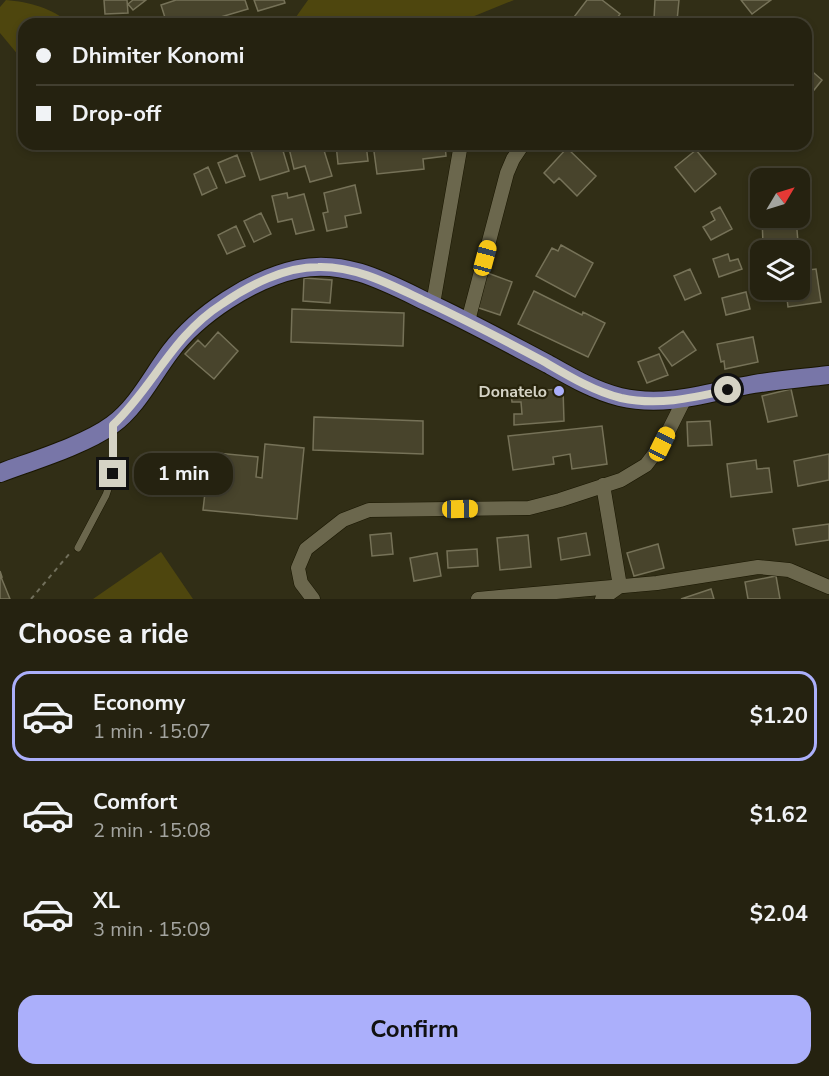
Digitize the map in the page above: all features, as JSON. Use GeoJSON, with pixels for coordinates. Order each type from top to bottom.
{"type":"FeatureCollection","features":[{"type":"Feature","properties":{"kind":"main road"},"geometry":{"type":"LineString","coordinates":[[0,473],[97,435],[113,425],[127,412],[172,349],[188,331],[222,303],[268,279],[298,269],[316,267],[347,269],[365,274],[468,321],[603,392],[620,397],[649,402],[684,400],[754,384],[829,375]]}},
{"type":"Feature","properties":{"kind":"street"},"geometry":{"type":"LineString","coordinates":[[433,304],[460,150]]}},
{"type":"Feature","properties":{"kind":"street"},"geometry":{"type":"LineString","coordinates":[[468,321],[507,173],[519,150]]}},
{"type":"Feature","properties":{"kind":"street"},"geometry":{"type":"LineString","coordinates":[[313,599],[301,583],[298,567],[306,549],[343,520],[369,510],[529,508],[621,480],[646,465],[662,444],[684,400]]}},
{"type":"Feature","properties":{"kind":"street"},"geometry":{"type":"LineString","coordinates":[[603,485],[620,586]]}},
{"type":"Feature","properties":{"kind":"street"},"geometry":{"type":"LineString","coordinates":[[478,599],[657,583],[758,567],[789,570],[829,587]]}},
{"type":"Feature","properties":{"kind":"street"},"geometry":{"type":"LineString","coordinates":[[602,599],[620,586]]}},
{"type":"Feature","properties":{"kind":"lane"},"geometry":{"type":"LineString","coordinates":[[78,548],[106,495],[113,474],[113,425]]}},
{"type":"Feature","properties":{"kind":"path"},"geometry":{"type":"LineString","coordinates":[[31,599],[84,538]]}},
{"type":"Feature","properties":{"kind":"shaded area"},"geometry":{"type":"Polygon","coordinates":[[[6,0],[23,2],[63,18],[18,18],[18,55],[0,33],[0,7],[6,0]]]}},
{"type":"Feature","properties":{"kind":"shaded area"},"geometry":{"type":"Polygon","coordinates":[[[308,0],[514,0],[471,18],[295,18],[308,0]]]}},
{"type":"Feature","properties":{"kind":"shaded area"},"geometry":{"type":"Polygon","coordinates":[[[161,552],[193,599],[93,599],[161,552]]]}},
{"type":"Feature","properties":{"kind":"building"},"geometry":{"type":"Polygon","coordinates":[[[104,0],[127,0],[128,13],[105,14],[104,0]]]}},
{"type":"Feature","properties":{"kind":"building"},"geometry":{"type":"Polygon","coordinates":[[[133,0],[146,0],[133,10],[128,4],[133,0]]]}},
{"type":"Feature","properties":{"kind":"building"},"geometry":{"type":"Polygon","coordinates":[[[176,0],[245,0],[248,9],[217,18],[165,18],[161,5],[176,0]]]}},
{"type":"Feature","properties":{"kind":"building"},"geometry":{"type":"Polygon","coordinates":[[[254,0],[284,0],[285,3],[258,11],[254,0]]]}},
{"type":"Feature","properties":{"kind":"building"},"geometry":{"type":"Polygon","coordinates":[[[587,0],[602,0],[620,14],[617,18],[574,17],[587,0]]]}},
{"type":"Feature","properties":{"kind":"building"},"geometry":{"type":"Polygon","coordinates":[[[655,0],[679,0],[677,18],[654,18],[655,0]]]}},
{"type":"Feature","properties":{"kind":"building"},"geometry":{"type":"Polygon","coordinates":[[[741,0],[771,0],[752,14],[741,0]]]}},
{"type":"Feature","properties":{"kind":"building"},"geometry":{"type":"Polygon","coordinates":[[[812,71],[822,80],[812,92],[812,71]]]}},
{"type":"Feature","properties":{"kind":"building"},"geometry":{"type":"Polygon","coordinates":[[[283,150],[289,171],[260,180],[251,152],[283,150]]]}},
{"type":"Feature","properties":{"kind":"building"},"geometry":{"type":"Polygon","coordinates":[[[289,150],[324,150],[332,176],[310,182],[305,166],[294,169],[289,150]]]}},
{"type":"Feature","properties":{"kind":"building"},"geometry":{"type":"Polygon","coordinates":[[[337,150],[367,150],[368,161],[338,164],[337,150]]]}},
{"type":"Feature","properties":{"kind":"building"},"geometry":{"type":"Polygon","coordinates":[[[374,150],[446,150],[446,156],[423,159],[424,169],[377,174],[374,150]]]}},
{"type":"Feature","properties":{"kind":"building"},"geometry":{"type":"Polygon","coordinates":[[[565,150],[569,150],[596,176],[577,196],[559,178],[554,183],[544,173],[565,150]]]}},
{"type":"Feature","properties":{"kind":"building"},"geometry":{"type":"Polygon","coordinates":[[[696,150],[716,174],[695,192],[675,167],[696,150]]]}},
{"type":"Feature","properties":{"kind":"building"},"geometry":{"type":"Polygon","coordinates":[[[237,155],[245,176],[226,183],[218,163],[237,155]]]}},
{"type":"Feature","properties":{"kind":"building"},"geometry":{"type":"Polygon","coordinates":[[[208,167],[217,188],[202,195],[194,174],[208,167]]]}},
{"type":"Feature","properties":{"kind":"building"},"geometry":{"type":"Polygon","coordinates":[[[355,185],[361,213],[345,216],[347,227],[327,231],[323,213],[328,212],[324,193],[355,185]]]}},
{"type":"Feature","properties":{"kind":"building"},"geometry":{"type":"Polygon","coordinates":[[[287,193],[288,198],[304,194],[314,230],[296,234],[292,219],[278,222],[272,196],[287,193]]]}},
{"type":"Feature","properties":{"kind":"building"},"geometry":{"type":"Polygon","coordinates":[[[720,207],[732,229],[711,240],[703,227],[715,220],[711,212],[720,207]]]}},
{"type":"Feature","properties":{"kind":"building"},"geometry":{"type":"Polygon","coordinates":[[[261,213],[271,234],[254,242],[244,221],[261,213]]]}},
{"type":"Feature","properties":{"kind":"building"},"geometry":{"type":"Polygon","coordinates":[[[236,226],[245,246],[227,254],[218,235],[236,226]]]}},
{"type":"Feature","properties":{"kind":"building"},"geometry":{"type":"Polygon","coordinates":[[[762,228],[797,228],[798,240],[763,240],[762,228]]]}},
{"type":"Feature","properties":{"kind":"building"},"geometry":{"type":"Polygon","coordinates":[[[561,245],[593,263],[575,297],[536,276],[552,248],[558,251],[561,245]]]}},
{"type":"Feature","properties":{"kind":"building"},"geometry":{"type":"Polygon","coordinates":[[[728,254],[730,261],[738,259],[742,269],[719,277],[713,259],[728,254]]]}},
{"type":"Feature","properties":{"kind":"building"},"geometry":{"type":"Polygon","coordinates":[[[690,269],[701,293],[685,300],[674,276],[690,269]]]}},
{"type":"Feature","properties":{"kind":"building"},"geometry":{"type":"Polygon","coordinates":[[[816,269],[821,302],[788,307],[787,300],[810,300],[810,270],[816,269]]]}},
{"type":"Feature","properties":{"kind":"building"},"geometry":{"type":"Polygon","coordinates":[[[485,272],[512,282],[500,315],[473,306],[485,272]]]}},
{"type":"Feature","properties":{"kind":"building"},"geometry":{"type":"Polygon","coordinates":[[[304,278],[332,280],[330,303],[303,301],[304,278]]]}},
{"type":"Feature","properties":{"kind":"building"},"geometry":{"type":"Polygon","coordinates":[[[534,291],[582,315],[583,312],[605,323],[588,357],[518,324],[534,291]]]}},
{"type":"Feature","properties":{"kind":"building"},"geometry":{"type":"Polygon","coordinates":[[[746,292],[750,309],[726,315],[722,298],[746,292]]]}},
{"type":"Feature","properties":{"kind":"building"},"geometry":{"type":"Polygon","coordinates":[[[292,309],[404,313],[403,346],[291,342],[292,309]]]}},
{"type":"Feature","properties":{"kind":"building"},"geometry":{"type":"Polygon","coordinates":[[[683,331],[696,350],[672,366],[659,348],[683,331]]]}},
{"type":"Feature","properties":{"kind":"building"},"geometry":{"type":"Polygon","coordinates":[[[218,332],[238,351],[214,379],[185,354],[198,340],[205,347],[218,332]]]}},
{"type":"Feature","properties":{"kind":"building"},"geometry":{"type":"Polygon","coordinates":[[[753,337],[758,362],[725,369],[717,344],[753,337]]]}},
{"type":"Feature","properties":{"kind":"building"},"geometry":{"type":"Polygon","coordinates":[[[659,354],[668,375],[647,383],[638,362],[659,354]]]}},
{"type":"Feature","properties":{"kind":"building"},"geometry":{"type":"Polygon","coordinates":[[[563,389],[564,421],[514,425],[514,414],[522,414],[521,402],[512,402],[511,392],[563,389]]]}},
{"type":"Feature","properties":{"kind":"building"},"geometry":{"type":"Polygon","coordinates":[[[791,389],[797,416],[768,422],[762,396],[791,389]]]}},
{"type":"Feature","properties":{"kind":"building"},"geometry":{"type":"Polygon","coordinates":[[[314,417],[423,421],[423,454],[313,450],[314,417]]]}},
{"type":"Feature","properties":{"kind":"building"},"geometry":{"type":"Polygon","coordinates":[[[710,421],[712,445],[688,446],[687,422],[710,421]]]}},
{"type":"Feature","properties":{"kind":"building"},"geometry":{"type":"Polygon","coordinates":[[[602,426],[607,464],[572,469],[570,454],[553,457],[554,464],[513,470],[508,436],[602,426]]]}},
{"type":"Feature","properties":{"kind":"building"},"geometry":{"type":"Polygon","coordinates":[[[265,444],[304,448],[297,519],[203,510],[207,476],[215,477],[217,453],[258,457],[256,477],[262,478],[265,444]]]}},
{"type":"Feature","properties":{"kind":"building"},"geometry":{"type":"Polygon","coordinates":[[[829,454],[829,480],[798,486],[794,461],[829,454]]]}},
{"type":"Feature","properties":{"kind":"building"},"geometry":{"type":"Polygon","coordinates":[[[756,460],[757,469],[769,468],[772,492],[731,497],[727,464],[756,460]]]}},
{"type":"Feature","properties":{"kind":"building"},"geometry":{"type":"Polygon","coordinates":[[[829,524],[829,540],[796,545],[793,529],[829,524]]]}},
{"type":"Feature","properties":{"kind":"building"},"geometry":{"type":"Polygon","coordinates":[[[391,533],[393,554],[372,556],[370,535],[391,533]]]}},
{"type":"Feature","properties":{"kind":"building"},"geometry":{"type":"Polygon","coordinates":[[[586,533],[590,555],[561,560],[558,538],[586,533]]]}},
{"type":"Feature","properties":{"kind":"building"},"geometry":{"type":"Polygon","coordinates":[[[528,535],[531,567],[500,570],[497,538],[528,535]]]}},
{"type":"Feature","properties":{"kind":"building"},"geometry":{"type":"Polygon","coordinates":[[[658,544],[664,568],[634,576],[627,553],[658,544]]]}},
{"type":"Feature","properties":{"kind":"building"},"geometry":{"type":"Polygon","coordinates":[[[477,549],[478,566],[448,568],[447,551],[477,549]]]}},
{"type":"Feature","properties":{"kind":"building"},"geometry":{"type":"Polygon","coordinates":[[[437,553],[441,576],[414,581],[410,558],[437,553]]]}},
{"type":"Feature","properties":{"kind":"building"},"geometry":{"type":"Polygon","coordinates":[[[0,571],[1,577],[10,599],[0,599],[0,571]]]}},
{"type":"Feature","properties":{"kind":"building"},"geometry":{"type":"Polygon","coordinates":[[[776,576],[780,599],[748,599],[745,582],[776,576]]]}},
{"type":"Feature","properties":{"kind":"building"},"geometry":{"type":"Polygon","coordinates":[[[711,589],[714,599],[681,599],[711,589]]]}},
{"type":"Feature","properties":{"kind":"place","name":"Donatelo"},"geometry":{"type":"Point","coordinates":[559,391]}},
{"type":"Feature","properties":{"kind":"route"},"geometry":{"type":"LineString","coordinates":[[113,474],[113,425],[127,412],[172,349],[188,331],[222,303],[268,279],[298,269],[333,267],[347,269],[386,282],[468,321],[576,379],[603,392],[620,397],[665,402],[728,390]]}}]}
